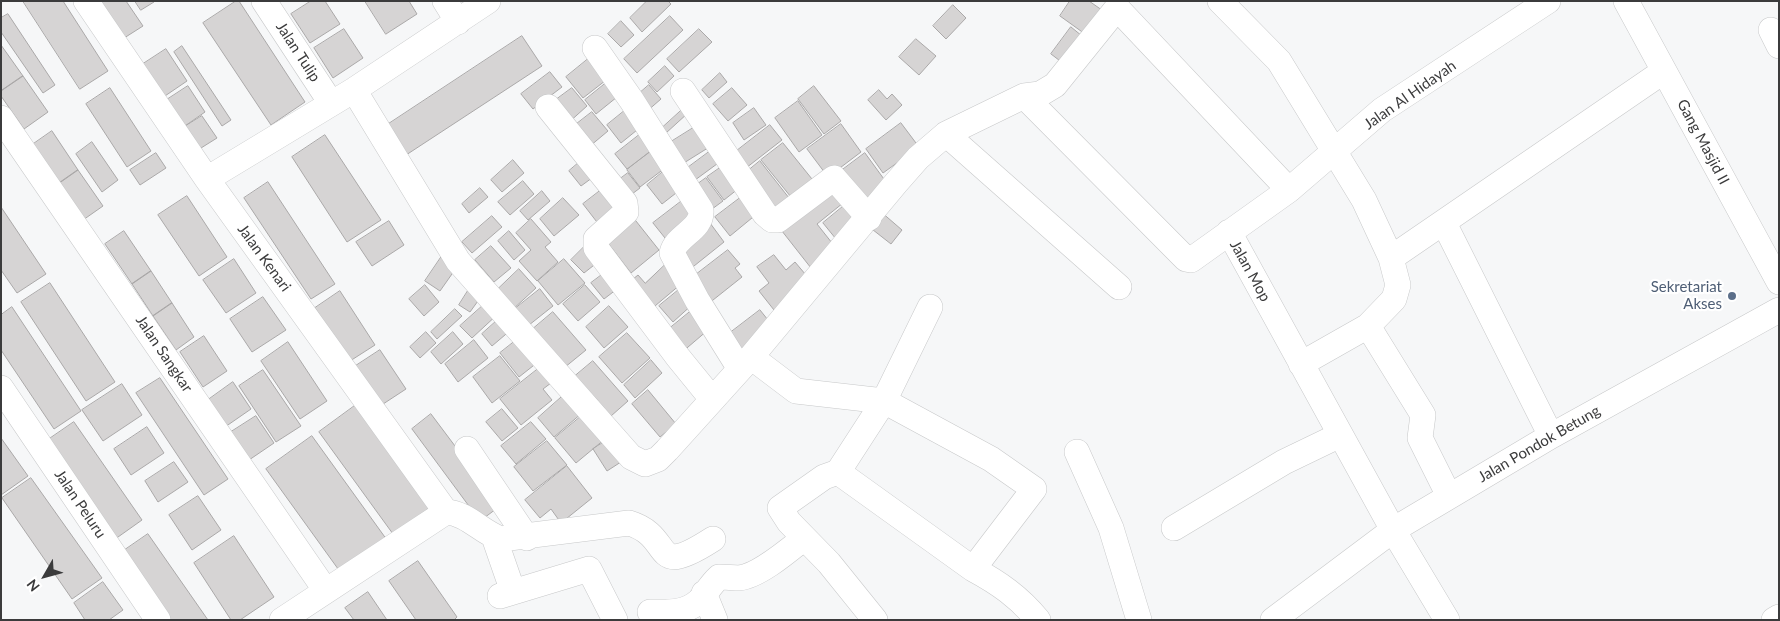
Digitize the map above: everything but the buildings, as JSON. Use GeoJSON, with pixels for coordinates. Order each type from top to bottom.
{"type":"FeatureCollection","features":[{"type":"Feature","properties":{"kind":"street","name":"Jalan Kenari"},"geometry":{"type":"LineString","coordinates":[[86,1],[207,179],[446,512]]}},
{"type":"Feature","properties":{"kind":"street","name":"Jalan Tulip"},"geometry":{"type":"LineString","coordinates":[[264,1],[331,103]]}},
{"type":"Feature","properties":{"kind":"street"},"geometry":{"type":"LineString","coordinates":[[445,1],[458,22]]}},
{"type":"Feature","properties":{"kind":"street"},"geometry":{"type":"LineString","coordinates":[[207,179],[354,90],[488,1]]}},
{"type":"Feature","properties":{"kind":"street"},"geometry":{"type":"LineString","coordinates":[[1220,1],[1279,61],[1364,200],[1391,258],[1398,284],[1394,300],[1368,326],[1301,364]]}},
{"type":"Feature","properties":{"kind":"street","name":"Jalan Al Hidayah"},"geometry":{"type":"LineString","coordinates":[[1229,232],[1289,190],[1382,110],[1548,1]]}},
{"type":"Feature","properties":{"kind":"street","name":"Gang Masjid II"},"geometry":{"type":"LineString","coordinates":[[1626,1],[1779,282]]}},
{"type":"Feature","properties":{"kind":"street"},"geometry":{"type":"LineString","coordinates":[[354,90],[458,261],[631,456],[645,464],[658,459],[745,363],[918,158],[946,134],[1024,96],[1040,94],[1055,85],[1119,5],[1289,190]]}},
{"type":"Feature","properties":{"kind":"street"},"geometry":{"type":"LineString","coordinates":[[595,48],[632,101],[701,210],[699,222],[674,246],[672,252],[697,300],[745,363],[796,391],[884,401],[991,459],[1034,489],[973,570]]}},
{"type":"Feature","properties":{"kind":"street"},"geometry":{"type":"LineString","coordinates":[[1391,258],[1664,71]]}},
{"type":"Feature","properties":{"kind":"street"},"geometry":{"type":"LineString","coordinates":[[683,91],[765,214],[772,220],[778,220],[834,178],[868,218]]}},
{"type":"Feature","properties":{"kind":"street","name":"Jalan Mop"},"geometry":{"type":"LineString","coordinates":[[1024,96],[1186,259],[1196,258],[1229,232],[1393,530]]}},
{"type":"Feature","properties":{"kind":"street"},"geometry":{"type":"LineString","coordinates":[[548,107],[625,203],[626,212],[596,239],[596,248],[677,356],[712,399]]}},
{"type":"Feature","properties":{"kind":"street","name":"Jalan Sangkar"},"geometry":{"type":"LineString","coordinates":[[1,118],[326,591]]}},
{"type":"Feature","properties":{"kind":"street"},"geometry":{"type":"LineString","coordinates":[[946,134],[1119,287]]}},
{"type":"Feature","properties":{"kind":"street"},"geometry":{"type":"LineString","coordinates":[[1444,223],[1551,436]]}},
{"type":"Feature","properties":{"kind":"street"},"geometry":{"type":"LineString","coordinates":[[875,620],[789,522],[780,508],[824,477],[838,472],[884,401],[930,308]]}},
{"type":"Feature","properties":{"kind":"street","name":"Jalan Pondok Betung"},"geometry":{"type":"LineString","coordinates":[[1272,620],[1393,530],[1551,436],[1779,310]]}},
{"type":"Feature","properties":{"kind":"street"},"geometry":{"type":"LineString","coordinates":[[1368,326],[1423,415],[1420,438],[1449,496]]}},
{"type":"Feature","properties":{"kind":"street","name":"Jalan Peluru"},"geometry":{"type":"LineString","coordinates":[[1,388],[158,620]]}},
{"type":"Feature","properties":{"kind":"street"},"geometry":{"type":"LineString","coordinates":[[1174,528],[1284,462],[1340,435]]}},
{"type":"Feature","properties":{"kind":"street"},"geometry":{"type":"LineString","coordinates":[[467,449],[528,538]]}},
{"type":"Feature","properties":{"kind":"street"},"geometry":{"type":"LineString","coordinates":[[1077,452],[1108,520],[1139,620]]}},
{"type":"Feature","properties":{"kind":"street"},"geometry":{"type":"LineString","coordinates":[[838,472],[973,570],[998,582],[1025,614]]}},
{"type":"Feature","properties":{"kind":"street"},"geometry":{"type":"LineString","coordinates":[[282,620],[309,612],[326,591],[446,512],[463,516],[494,537],[501,539],[528,538],[629,523],[644,529],[667,554],[676,558],[691,553],[713,539]]}},
{"type":"Feature","properties":{"kind":"street"},"geometry":{"type":"LineString","coordinates":[[1393,530],[1447,620]]}},
{"type":"Feature","properties":{"kind":"street"},"geometry":{"type":"LineString","coordinates":[[494,537],[505,591],[589,569],[615,620]]}},
{"type":"Feature","properties":{"kind":"street"},"geometry":{"type":"LineString","coordinates":[[620,620],[688,609],[700,600],[704,593],[719,578],[740,578],[756,571],[784,554],[804,538]]}},
{"type":"Feature","properties":{"kind":"street"},"geometry":{"type":"LineString","coordinates":[[704,593],[715,620]]}},
{"type":"Feature","properties":{"kind":"street"},"geometry":{"type":"LineString","coordinates":[[1774,620],[1779,617]]}},
{"type":"Feature","properties":{"kind":"place","name":"Sekretariat Akses"},"geometry":{"type":"Point","coordinates":[1732,296]}}]}
